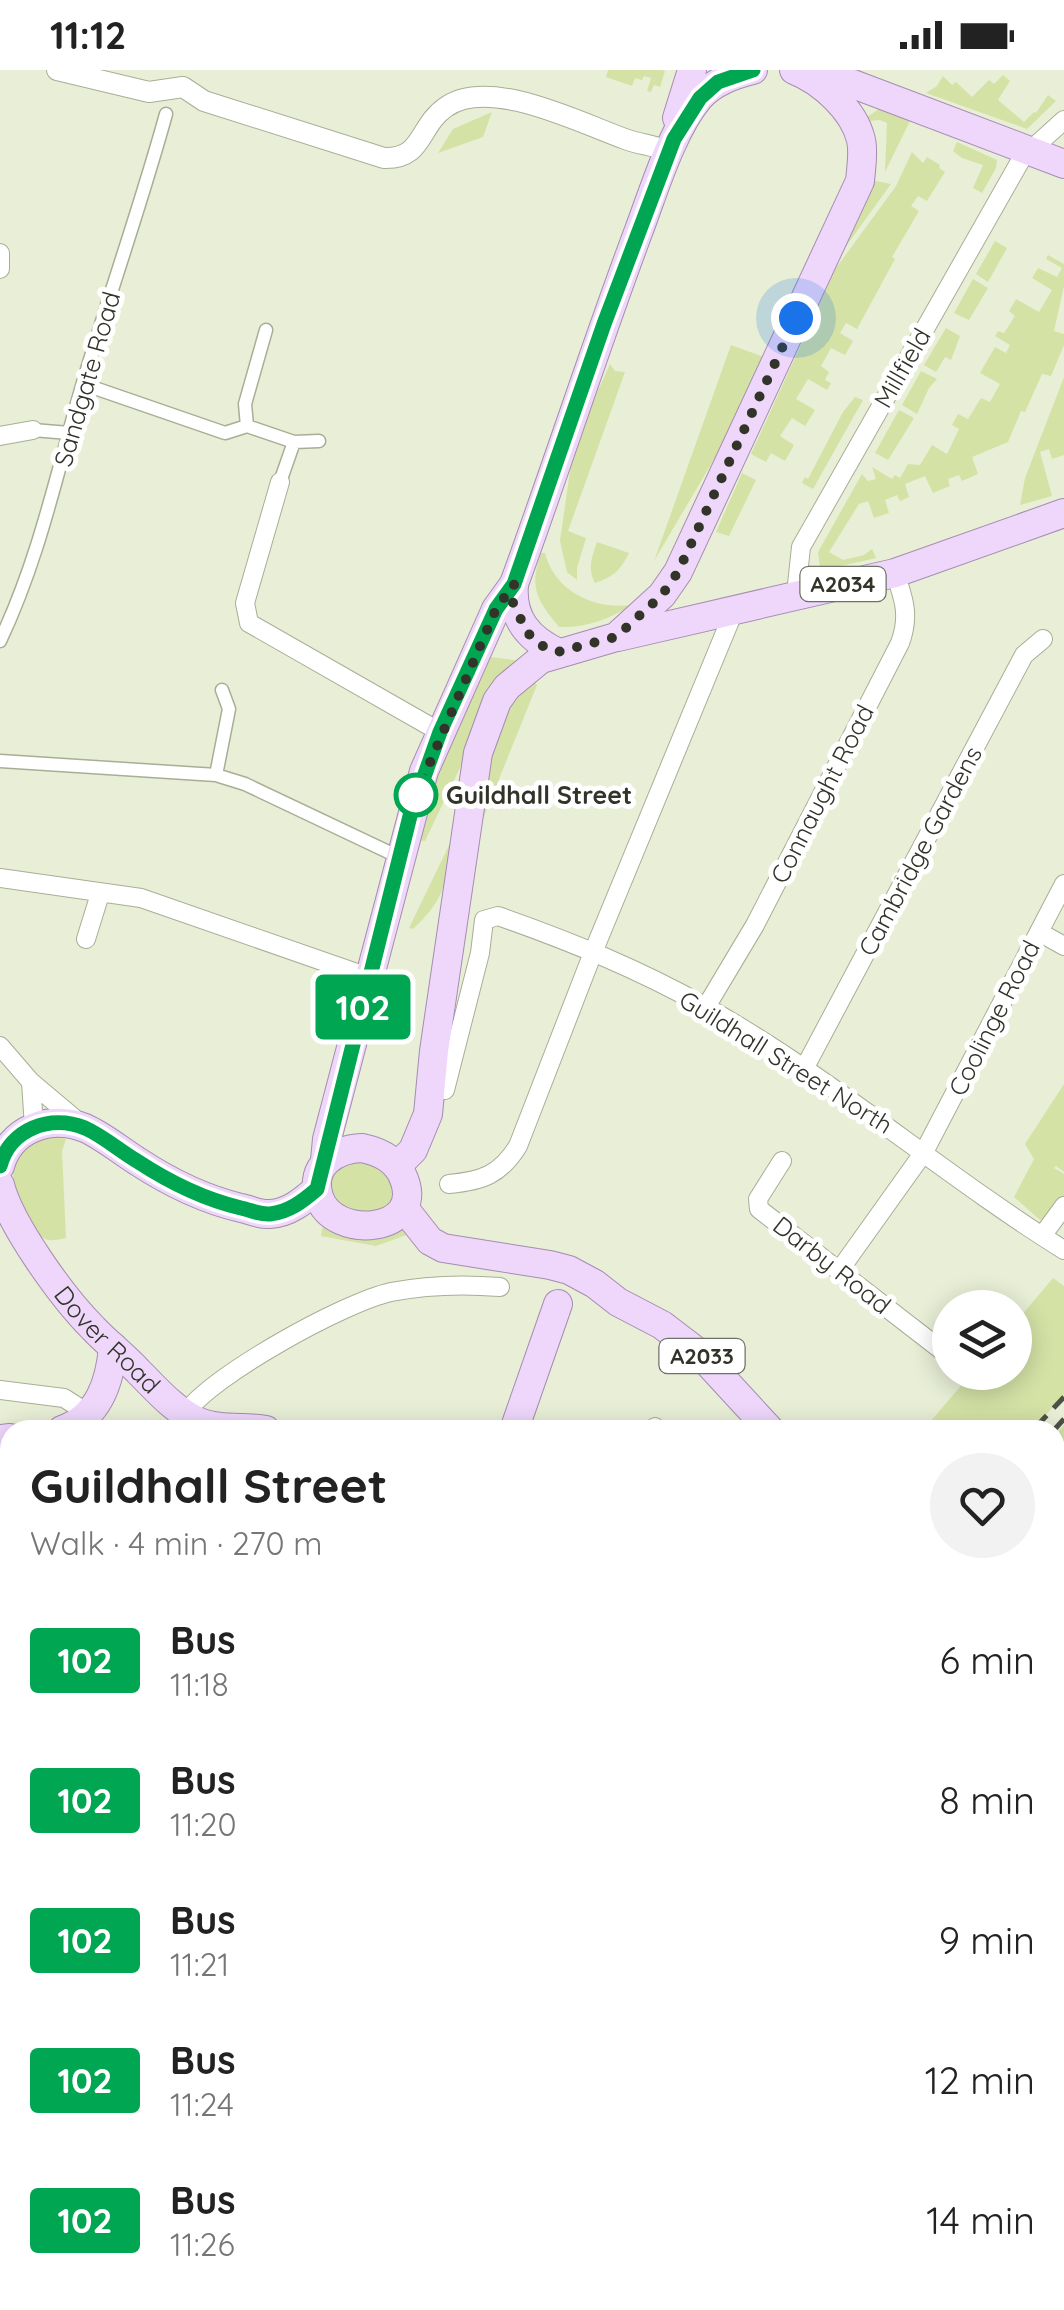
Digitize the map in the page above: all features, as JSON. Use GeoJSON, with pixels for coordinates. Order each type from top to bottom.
{"type":"FeatureCollection","features":[{"type":"Feature","properties":{"kind":"main road"},"geometry":{"type":"LineString","coordinates":[[672,146],[692,70]]}},
{"type":"Feature","properties":{"kind":"main road"},"geometry":{"type":"LineString","coordinates":[[558,652],[538,644],[527,632],[513,603],[514,584],[604,324],[672,146],[700,98],[718,82],[753,70]]}},
{"type":"Feature","properties":{"kind":"main road"},"geometry":{"type":"LineString","coordinates":[[800,72],[853,84],[1064,164]]}},
{"type":"Feature","properties":{"kind":"main road"},"geometry":{"type":"LineString","coordinates":[[397,1166],[412,1150],[428,1114],[478,753],[488,721],[507,687],[541,658],[616,637],[662,595],[678,572],[860,181],[862,142],[857,129],[844,108],[800,72]]}},
{"type":"Feature","properties":{"kind":"main road","name":"A2034"},"geometry":{"type":"LineString","coordinates":[[616,637],[896,573],[1064,513]]}},
{"type":"Feature","properties":{"kind":"main road"},"geometry":{"type":"LineString","coordinates":[[325,1160],[348,1149],[383,1154],[397,1166],[409,1193],[404,1208],[390,1220],[371,1226],[342,1221],[327,1212],[317,1189],[319,1171],[325,1160],[410,816],[440,732],[496,609],[514,584]]}},
{"type":"Feature","properties":{"kind":"main road"},"geometry":{"type":"LineString","coordinates":[[2,1154],[22,1132],[34,1126],[68,1124],[88,1129],[145,1166],[216,1204],[267,1214],[301,1203],[317,1189]]}},
{"type":"Feature","properties":{"kind":"main road","name":"Dover Road"},"geometry":{"type":"LineString","coordinates":[[0,1185],[26,1238],[93,1329],[185,1414],[200,1420]]}},
{"type":"Feature","properties":{"kind":"main road"},"geometry":{"type":"LineString","coordinates":[[404,1208],[430,1241],[443,1248],[569,1270],[618,1302]]}},
{"type":"Feature","properties":{"kind":"main road"},"geometry":{"type":"LineString","coordinates":[[517,1420],[558,1304],[548,1283],[530,1264]]}},
{"type":"Feature","properties":{"kind":"main road"},"geometry":{"type":"LineString","coordinates":[[558,1304],[574,1297],[618,1302]]}},
{"type":"Feature","properties":{"kind":"main road","name":"A2033"},"geometry":{"type":"LineString","coordinates":[[618,1302],[662,1325],[700,1354],[761,1420]]}},
{"type":"Feature","properties":{"kind":"main road"},"geometry":{"type":"LineString","coordinates":[[79,1420],[109,1380],[114,1347]]}},
{"type":"Feature","properties":{"kind":"street"},"geometry":{"type":"LineString","coordinates":[[57,70],[149,92],[183,78],[204,101],[384,158],[409,154],[444,108],[480,96],[520,101],[672,146]]}},
{"type":"Feature","properties":{"kind":"street","name":"Sandgate Road"},"geometry":{"type":"LineString","coordinates":[[0,642],[24,589],[64,462],[68,433],[166,114]]}},
{"type":"Feature","properties":{"kind":"street","name":"Millfield"},"geometry":{"type":"LineString","coordinates":[[796,594],[802,547],[1022,158],[1064,120]]}},
{"type":"Feature","properties":{"kind":"street"},"geometry":{"type":"LineString","coordinates":[[0,253],[0,270]]}},
{"type":"Feature","properties":{"kind":"street"},"geometry":{"type":"LineString","coordinates":[[247,426],[246,404],[266,330]]}},
{"type":"Feature","properties":{"kind":"street"},"geometry":{"type":"LineString","coordinates":[[83,384],[225,433],[247,426],[294,442],[318,440]]}},
{"type":"Feature","properties":{"kind":"street"},"geometry":{"type":"LineString","coordinates":[[0,436],[33,430],[68,433]]}},
{"type":"Feature","properties":{"kind":"street"},"geometry":{"type":"LineString","coordinates":[[294,442],[245,603],[249,622],[440,732]]}},
{"type":"Feature","properties":{"kind":"street","name":"Connaught Road"},"geometry":{"type":"LineString","coordinates":[[706,1007],[754,925],[900,643],[907,626],[907,605],[896,573]]}},
{"type":"Feature","properties":{"kind":"street"},"geometry":{"type":"LineString","coordinates":[[449,1184],[487,1178],[511,1157],[529,1124],[594,950],[734,611]]}},
{"type":"Feature","properties":{"kind":"street","name":"Cambridge Gardens"},"geometry":{"type":"LineString","coordinates":[[804,1069],[1024,656],[1042,639]]}},
{"type":"Feature","properties":{"kind":"street"},"geometry":{"type":"LineString","coordinates":[[216,775],[230,708],[222,690]]}},
{"type":"Feature","properties":{"kind":"street"},"geometry":{"type":"LineString","coordinates":[[0,761],[216,775],[245,784],[401,858]]}},
{"type":"Feature","properties":{"kind":"street"},"geometry":{"type":"LineString","coordinates":[[0,878],[156,903],[371,978]]}},
{"type":"Feature","properties":{"kind":"street","name":"Coolinge Road"},"geometry":{"type":"LineString","coordinates":[[839,1271],[924,1152],[1064,884]]}},
{"type":"Feature","properties":{"kind":"street"},"geometry":{"type":"LineString","coordinates":[[86,940],[100,894]]}},
{"type":"Feature","properties":{"kind":"street","name":"Guildhall Street North"},"geometry":{"type":"LineString","coordinates":[[446,1090],[480,953],[484,920],[498,916],[594,950],[706,1007],[804,1069],[1064,1250]]}},
{"type":"Feature","properties":{"kind":"street"},"geometry":{"type":"LineString","coordinates":[[1039,932],[1064,946]]}},
{"type":"Feature","properties":{"kind":"street"},"geometry":{"type":"LineString","coordinates":[[0,1046],[30,1082],[88,1129]]}},
{"type":"Feature","properties":{"kind":"street"},"geometry":{"type":"LineString","coordinates":[[30,1082],[34,1126]]}},
{"type":"Feature","properties":{"kind":"street","name":"Darby Road"},"geometry":{"type":"LineString","coordinates":[[782,1161],[758,1199],[759,1208],[932,1344]]}},
{"type":"Feature","properties":{"kind":"street"},"geometry":{"type":"LineString","coordinates":[[1042,1236],[1064,1206]]}},
{"type":"Feature","properties":{"kind":"street"},"geometry":{"type":"LineString","coordinates":[[185,1414],[207,1389],[356,1304],[390,1292],[432,1287],[500,1287]]}},
{"type":"Feature","properties":{"kind":"street"},"geometry":{"type":"LineString","coordinates":[[0,1390],[64,1398],[76,1420]]}},
{"type":"Feature","properties":{"kind":"green space"},"geometry":{"type":"Polygon","coordinates":[[[608,70],[665,71],[660,87],[654,85],[651,92],[647,91],[651,78],[635,78],[632,86],[606,77],[608,70]]]}},
{"type":"Feature","properties":{"kind":"green space"},"geometry":{"type":"Polygon","coordinates":[[[1003,75],[1010,81],[998,100],[1024,122],[1048,95],[1056,101],[1027,129],[926,93],[943,76],[972,97],[989,80],[994,84],[1003,75]]]}},
{"type":"Feature","properties":{"kind":"green space"},"geometry":{"type":"Polygon","coordinates":[[[879,109],[910,121],[885,172],[887,123],[869,121],[867,117],[879,109]]]}},
{"type":"Feature","properties":{"kind":"green space"},"geometry":{"type":"Polygon","coordinates":[[[492,112],[483,137],[438,153],[453,129],[492,112]]]}},
{"type":"Feature","properties":{"kind":"green space"},"geometry":{"type":"Polygon","coordinates":[[[957,142],[997,160],[982,193],[973,188],[983,165],[953,151],[957,142]]]}},
{"type":"Feature","properties":{"kind":"green space"},"geometry":{"type":"Polygon","coordinates":[[[912,152],[923,163],[927,157],[945,172],[927,201],[918,196],[911,206],[919,211],[857,329],[846,323],[840,333],[853,341],[845,355],[831,348],[821,366],[829,372],[825,380],[831,383],[827,390],[808,379],[796,399],[815,410],[805,426],[792,418],[780,436],[794,445],[785,461],[771,453],[766,462],[751,454],[836,268],[896,186],[912,152]]]}},
{"type":"Feature","properties":{"kind":"green space"},"geometry":{"type":"Polygon","coordinates":[[[870,180],[891,184],[834,263],[870,180]]]}},
{"type":"Feature","properties":{"kind":"green space"},"geometry":{"type":"Polygon","coordinates":[[[995,241],[1007,248],[988,282],[976,274],[995,241]]]}},
{"type":"Feature","properties":{"kind":"green space"},"geometry":{"type":"Polygon","coordinates":[[[1048,255],[1064,264],[1064,286],[1054,331],[1064,334],[1064,345],[1051,376],[1042,374],[1008,442],[972,457],[978,474],[962,481],[959,475],[948,479],[950,486],[933,493],[925,476],[905,484],[909,497],[900,501],[897,495],[885,500],[889,513],[874,518],[868,501],[859,504],[829,552],[843,560],[872,549],[876,558],[827,569],[820,567],[818,552],[862,474],[868,481],[876,479],[872,467],[892,479],[895,475],[900,478],[908,464],[920,465],[932,445],[947,454],[959,429],[952,425],[958,414],[968,419],[981,398],[990,402],[1000,384],[980,373],[995,347],[1006,353],[1010,345],[995,336],[998,331],[1004,333],[1015,316],[1009,311],[1016,299],[1039,312],[1052,290],[1032,278],[1038,268],[1057,277],[1062,268],[1046,259],[1048,255]]]}},
{"type":"Feature","properties":{"kind":"green space"},"geometry":{"type":"Polygon","coordinates":[[[973,279],[988,288],[969,320],[954,313],[973,279]]]}},
{"type":"Feature","properties":{"kind":"green space"},"geometry":{"type":"Polygon","coordinates":[[[946,328],[960,336],[951,360],[945,357],[936,372],[924,365],[946,328]]]}},
{"type":"Feature","properties":{"kind":"green space"},"geometry":{"type":"Polygon","coordinates":[[[731,345],[764,357],[720,449],[654,561],[731,345]]]}},
{"type":"Feature","properties":{"kind":"green space"},"geometry":{"type":"Polygon","coordinates":[[[610,364],[615,371],[625,372],[568,531],[586,538],[577,580],[567,572],[560,541],[574,443],[610,364]]]}},
{"type":"Feature","properties":{"kind":"green space"},"geometry":{"type":"Polygon","coordinates":[[[921,371],[937,379],[917,414],[902,405],[921,371]]]}},
{"type":"Feature","properties":{"kind":"green space"},"geometry":{"type":"Polygon","coordinates":[[[1064,377],[1064,455],[1052,459],[1049,449],[1040,452],[1052,496],[1020,505],[1025,478],[1064,377]]]}},
{"type":"Feature","properties":{"kind":"green space"},"geometry":{"type":"Polygon","coordinates":[[[855,397],[863,400],[813,489],[802,483],[805,477],[808,479],[855,397]]]}},
{"type":"Feature","properties":{"kind":"green space"},"geometry":{"type":"Polygon","coordinates":[[[899,410],[914,418],[888,460],[875,453],[899,410]]]}},
{"type":"Feature","properties":{"kind":"green space"},"geometry":{"type":"Polygon","coordinates":[[[742,473],[756,480],[729,536],[716,532],[742,473]]]}},
{"type":"Feature","properties":{"kind":"green space"},"geometry":{"type":"Polygon","coordinates":[[[597,542],[629,553],[615,573],[595,583],[591,567],[597,542]]]}},
{"type":"Feature","properties":{"kind":"green space"},"geometry":{"type":"Polygon","coordinates":[[[541,553],[545,553],[558,578],[578,596],[605,604],[633,605],[597,622],[559,627],[537,593],[541,553]]]}},
{"type":"Feature","properties":{"kind":"green space"},"geometry":{"type":"Polygon","coordinates":[[[484,656],[520,661],[469,749],[425,841],[418,840],[429,796],[484,656]]]}},
{"type":"Feature","properties":{"kind":"green space"},"geometry":{"type":"Polygon","coordinates":[[[532,679],[537,685],[482,821],[489,763],[499,726],[507,709],[532,679]]]}},
{"type":"Feature","properties":{"kind":"green space"},"geometry":{"type":"Polygon","coordinates":[[[453,837],[439,898],[413,929],[409,928],[453,837]]]}},
{"type":"Feature","properties":{"kind":"green space"},"geometry":{"type":"Polygon","coordinates":[[[1064,1084],[1064,1172],[1054,1168],[1064,1174],[1064,1201],[1050,1219],[1040,1220],[1014,1197],[1034,1159],[1025,1144],[1064,1084]]]}},
{"type":"Feature","properties":{"kind":"green space"},"geometry":{"type":"Polygon","coordinates":[[[55,1136],[66,1139],[62,1151],[66,1238],[51,1240],[38,1234],[21,1205],[13,1178],[18,1156],[26,1147],[55,1136]]]}},
{"type":"Feature","properties":{"kind":"green space"},"geometry":{"type":"Polygon","coordinates":[[[345,1159],[384,1165],[397,1193],[384,1213],[341,1210],[330,1195],[327,1181],[345,1159]]]}},
{"type":"Feature","properties":{"kind":"green space"},"geometry":{"type":"Polygon","coordinates":[[[323,1224],[353,1237],[382,1235],[402,1225],[409,1234],[376,1246],[321,1236],[323,1224]]]}},
{"type":"Feature","properties":{"kind":"green space"},"geometry":{"type":"Polygon","coordinates":[[[1053,1278],[1064,1286],[1064,1395],[1041,1420],[932,1420],[957,1390],[1032,1390],[1032,1303],[1053,1278]]]}},
{"type":"Feature","properties":{"kind":"railway"},"geometry":{"type":"LineString","coordinates":[[1042,1420],[1064,1397]]}},
{"type":"Feature","properties":{"kind":"bus line","name":"102"},"geometry":{"type":"LineString","coordinates":[[0,1166],[6,1149],[22,1132],[34,1126],[68,1124],[88,1129],[145,1166],[216,1204],[256,1213],[281,1212],[301,1203],[317,1189],[424,771],[496,609],[514,584],[604,324],[674,139],[700,98],[718,82],[753,70]]}},
{"type":"Feature","properties":{"kind":"place","name":"Guildhall Street"},"geometry":{"type":"Point","coordinates":[416,795]}},
{"type":"Feature","properties":{"kind":"route"},"geometry":{"type":"LineString","coordinates":[[416,795],[496,609],[514,584],[513,603],[527,632],[538,644],[558,652],[616,637],[662,595],[678,572],[796,318]]}}]}
